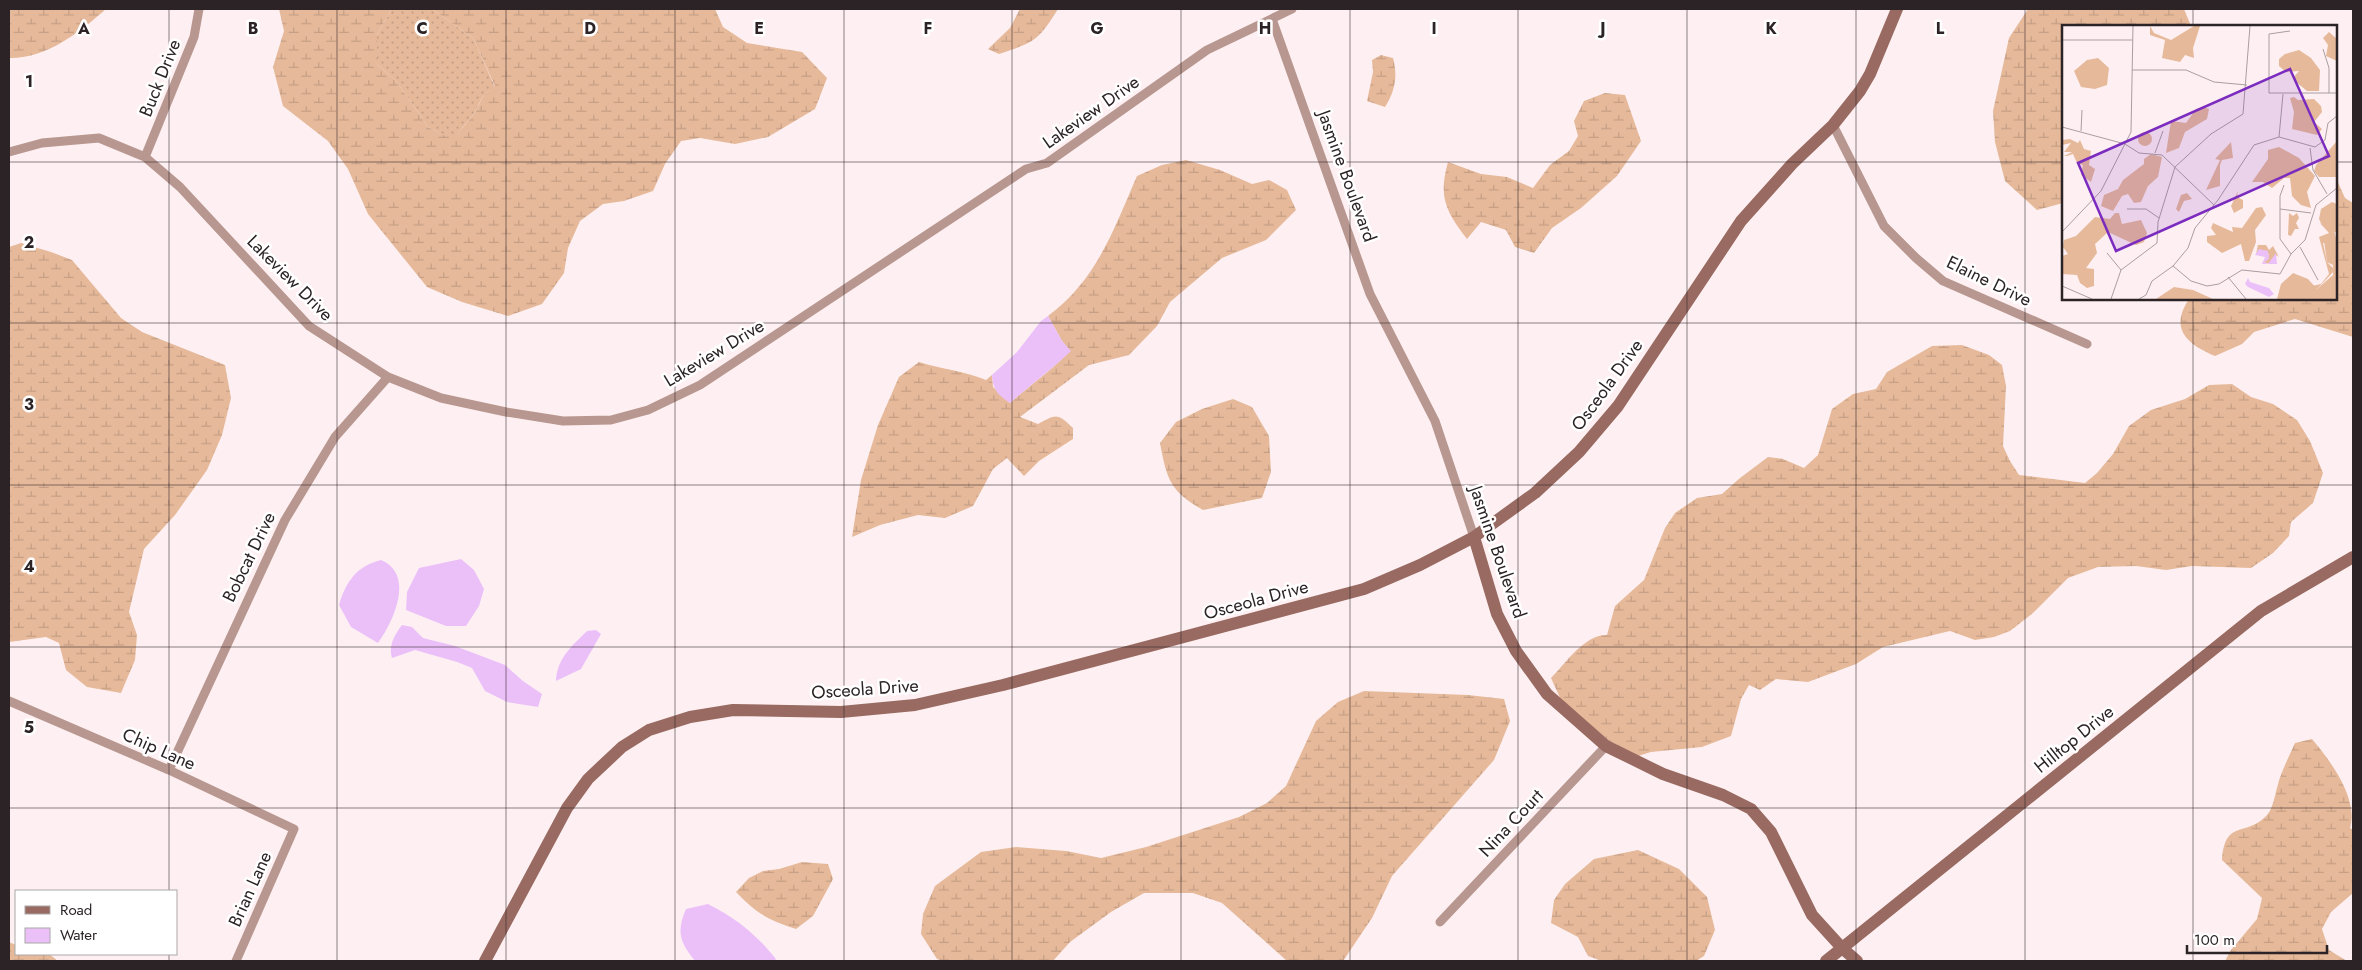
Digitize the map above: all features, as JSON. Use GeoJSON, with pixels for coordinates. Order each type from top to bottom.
{"type":"FeatureCollection","features":[{"type":"Feature","properties":{"kind":"street","name":"Buck Drive"},"geometry":{"type":"LineString","coordinates":[[145,157],[194,37],[199,9]]}},
{"type":"Feature","properties":{"kind":"street","name":"Lakeview Drive"},"geometry":{"type":"LineString","coordinates":[[9,152],[42,143],[99,138],[145,157],[180,187],[310,326],[388,377],[441,398],[506,412],[563,421],[611,420],[648,410],[700,385],[1026,169],[1047,163],[1208,50],[1292,9]]}},
{"type":"Feature","properties":{"kind":"street","name":"Osceola Drive"},"geometry":{"type":"LineString","coordinates":[[485,961],[567,808],[588,779],[622,747],[649,730],[690,717],[734,710],[841,712],[914,705],[1003,685],[1364,589],[1474,537],[1535,492],[1579,452],[1618,406],[1741,221],[1792,164],[1833,125],[1870,74],[1897,9]]}},
{"type":"Feature","properties":{"kind":"street","name":"Jasmine Boulevard"},"geometry":{"type":"LineString","coordinates":[[1272,19],[1370,294],[1434,421],[1474,537],[1497,614],[1516,651],[1548,694],[1606,746],[1663,774],[1723,795],[1751,809],[1771,832],[1812,915],[1842,948],[1858,961]]}},
{"type":"Feature","properties":{"kind":"street","name":"Elaine Drive"},"geometry":{"type":"LineString","coordinates":[[1833,125],[1884,226],[1916,258],[1943,281],[2087,344]]}},
{"type":"Feature","properties":{"kind":"street","name":"Bobcat Drive"},"geometry":{"type":"LineString","coordinates":[[169,770],[285,520],[335,437],[388,377]]}},
{"type":"Feature","properties":{"kind":"street","name":"Hilltop Drive"},"geometry":{"type":"LineString","coordinates":[[1826,961],[2261,611],[2353,557]]}},
{"type":"Feature","properties":{"kind":"street","name":"Chip Lane"},"geometry":{"type":"LineString","coordinates":[[9,701],[169,770],[294,829]]}},
{"type":"Feature","properties":{"kind":"street","name":"Nina Court"},"geometry":{"type":"LineString","coordinates":[[1440,922],[1606,746]]}},
{"type":"Feature","properties":{"kind":"street","name":"Brian Lane"},"geometry":{"type":"LineString","coordinates":[[236,961],[294,829]]}},
{"type":"Feature","properties":{"kind":"green space"},"geometry":{"type":"Polygon","coordinates":[[[9,9],[106,9],[74,35],[49,49],[23,57],[9,58],[9,9]]]}},
{"type":"Feature","properties":{"kind":"green space"},"geometry":{"type":"Polygon","coordinates":[[[279,9],[398,9],[391,10],[377,35],[377,64],[396,81],[428,127],[453,140],[473,115],[483,97],[495,86],[473,38],[432,9],[715,9],[723,27],[747,43],[802,52],[827,78],[815,109],[768,137],[735,144],[700,138],[681,141],[665,164],[653,191],[624,201],[603,204],[580,221],[568,248],[564,273],[542,304],[508,316],[462,302],[427,287],[368,214],[348,169],[328,141],[283,106],[273,67],[284,31],[279,9]]]}},
{"type":"Feature","properties":{"kind":"green space"},"geometry":{"type":"Polygon","coordinates":[[[432,9],[473,38],[495,87],[483,96],[473,115],[460,130],[454,141],[428,127],[396,81],[377,64],[377,35],[391,10],[432,9]]]}},
{"type":"Feature","properties":{"kind":"green space"},"geometry":{"type":"Polygon","coordinates":[[[1020,9],[1058,9],[1040,34],[1028,43],[999,54],[988,49],[1010,28],[1020,9]]]}},
{"type":"Feature","properties":{"kind":"green space"},"geometry":{"type":"Polygon","coordinates":[[[2028,9],[2184,9],[2191,25],[2062,25],[2062,203],[2037,210],[2005,181],[1995,142],[1993,111],[2009,38],[2028,9]]]}},
{"type":"Feature","properties":{"kind":"green space"},"geometry":{"type":"Polygon","coordinates":[[[1381,55],[1393,58],[1395,71],[1393,89],[1385,107],[1367,101],[1373,72],[1372,60],[1381,55]]]}},
{"type":"Feature","properties":{"kind":"green space"},"geometry":{"type":"Polygon","coordinates":[[[1605,93],[1625,95],[1641,141],[1617,176],[1581,208],[1552,228],[1534,253],[1515,247],[1506,230],[1481,222],[1467,239],[1449,212],[1446,204],[1444,185],[1448,162],[1481,174],[1507,177],[1533,188],[1550,165],[1569,151],[1578,136],[1574,121],[1584,101],[1605,93]]]}},
{"type":"Feature","properties":{"kind":"green space"},"geometry":{"type":"Polygon","coordinates":[[[1186,160],[1220,170],[1252,184],[1269,180],[1287,190],[1296,210],[1266,240],[1222,258],[1170,302],[1157,326],[1129,355],[1089,365],[1020,417],[1038,424],[1049,418],[1057,417],[1073,428],[1073,439],[1039,461],[1024,476],[1007,458],[993,469],[973,506],[945,518],[918,515],[880,525],[852,537],[861,480],[878,425],[899,377],[919,362],[970,374],[986,380],[992,375],[993,387],[1010,403],[1070,351],[1048,316],[1079,287],[1102,253],[1137,176],[1162,165],[1186,160]]]}},
{"type":"Feature","properties":{"kind":"green space"},"geometry":{"type":"Polygon","coordinates":[[[2337,180],[2345,198],[2353,203],[2353,337],[2295,319],[2254,332],[2242,344],[2215,356],[2196,346],[2184,334],[2181,327],[2183,310],[2188,300],[2337,300],[2337,180]]]}},
{"type":"Feature","properties":{"kind":"green space"},"geometry":{"type":"Polygon","coordinates":[[[21,243],[72,260],[121,318],[142,332],[225,365],[231,398],[222,435],[207,470],[175,515],[144,549],[129,612],[137,635],[135,660],[121,693],[87,687],[66,670],[59,643],[46,637],[9,642],[9,247],[21,243]]]}},
{"type":"Feature","properties":{"kind":"green space"},"geometry":{"type":"Polygon","coordinates":[[[1962,345],[1989,355],[2002,365],[2006,386],[2003,446],[2019,475],[2085,483],[2097,473],[2113,454],[2129,426],[2151,410],[2185,399],[2209,385],[2232,384],[2251,397],[2273,404],[2297,420],[2310,441],[2323,473],[2313,503],[2291,522],[2289,536],[2273,553],[2251,568],[2192,566],[2166,570],[2136,566],[2098,567],[2068,578],[2033,613],[2010,631],[1994,637],[1975,640],[1950,631],[1883,647],[1856,664],[1808,682],[1776,679],[1760,690],[1749,685],[1741,699],[1731,736],[1702,747],[1651,752],[1638,756],[1609,741],[1561,700],[1551,678],[1583,644],[1599,636],[1607,635],[1615,606],[1644,580],[1665,528],[1675,513],[1697,498],[1722,494],[1768,457],[1783,459],[1804,468],[1818,455],[1832,409],[1853,394],[1876,389],[1887,372],[1932,346],[1962,345]]]}},
{"type":"Feature","properties":{"kind":"green space"},"geometry":{"type":"Polygon","coordinates":[[[1233,399],[1252,407],[1269,436],[1271,472],[1262,498],[1203,510],[1183,497],[1172,483],[1165,466],[1160,443],[1176,422],[1202,409],[1233,399]]]}},
{"type":"Feature","properties":{"kind":"green space"},"geometry":{"type":"Polygon","coordinates":[[[1364,691],[1468,695],[1504,699],[1510,721],[1494,760],[1392,876],[1372,918],[1343,961],[1287,961],[1222,903],[1193,893],[1144,893],[1111,912],[1070,942],[1053,961],[943,961],[937,959],[921,934],[923,914],[935,886],[981,852],[1016,847],[1066,851],[1101,858],[1146,847],[1239,817],[1267,803],[1286,786],[1316,721],[1338,702],[1364,691]]]}},
{"type":"Feature","properties":{"kind":"green space"},"geometry":{"type":"Polygon","coordinates":[[[2312,739],[2341,780],[2347,793],[2352,817],[2350,828],[2353,830],[2353,893],[2331,912],[2322,929],[2329,950],[2347,961],[2225,961],[2231,950],[2257,919],[2262,898],[2222,860],[2227,838],[2238,830],[2259,822],[2267,815],[2272,806],[2279,780],[2295,743],[2312,739]]]}},
{"type":"Feature","properties":{"kind":"green space"},"geometry":{"type":"Polygon","coordinates":[[[1638,850],[1679,869],[1707,897],[1715,930],[1704,956],[1696,961],[1602,961],[1588,956],[1578,937],[1551,923],[1554,900],[1565,884],[1594,859],[1638,850]]]}},
{"type":"Feature","properties":{"kind":"green space"},"geometry":{"type":"Polygon","coordinates":[[[802,862],[828,864],[833,879],[813,916],[796,929],[763,915],[750,906],[736,892],[749,878],[763,871],[779,869],[802,862]]]}},
{"type":"Feature","properties":{"kind":"green space"},"geometry":{"type":"Polygon","coordinates":[[[9,942],[15,945],[15,955],[50,955],[58,961],[9,961],[9,942]]]}},
{"type":"Feature","properties":{"kind":"water"},"geometry":{"type":"Polygon","coordinates":[[[1048,316],[1062,341],[1071,351],[1010,403],[997,392],[992,375],[1017,352],[1041,321],[1048,316]]]}},
{"type":"Feature","properties":{"kind":"water"},"geometry":{"type":"Polygon","coordinates":[[[461,559],[474,570],[484,589],[479,606],[466,626],[446,626],[406,610],[407,592],[419,568],[461,559]]]}},
{"type":"Feature","properties":{"kind":"water"},"geometry":{"type":"Polygon","coordinates":[[[381,560],[391,567],[397,576],[399,587],[395,611],[378,643],[351,627],[339,605],[345,589],[354,576],[365,566],[381,560]]]}},
{"type":"Feature","properties":{"kind":"water"},"geometry":{"type":"Polygon","coordinates":[[[402,625],[412,627],[423,638],[455,646],[505,665],[542,694],[538,707],[507,702],[485,691],[472,668],[457,662],[415,650],[392,658],[392,645],[402,625]]]}},
{"type":"Feature","properties":{"kind":"water"},"geometry":{"type":"Polygon","coordinates":[[[596,630],[601,634],[581,669],[556,681],[559,666],[566,653],[587,631],[596,630]]]}},
{"type":"Feature","properties":{"kind":"water"},"geometry":{"type":"Polygon","coordinates":[[[708,904],[728,915],[745,928],[776,959],[774,961],[695,961],[683,942],[680,931],[681,924],[686,909],[708,904]]]}}]}
